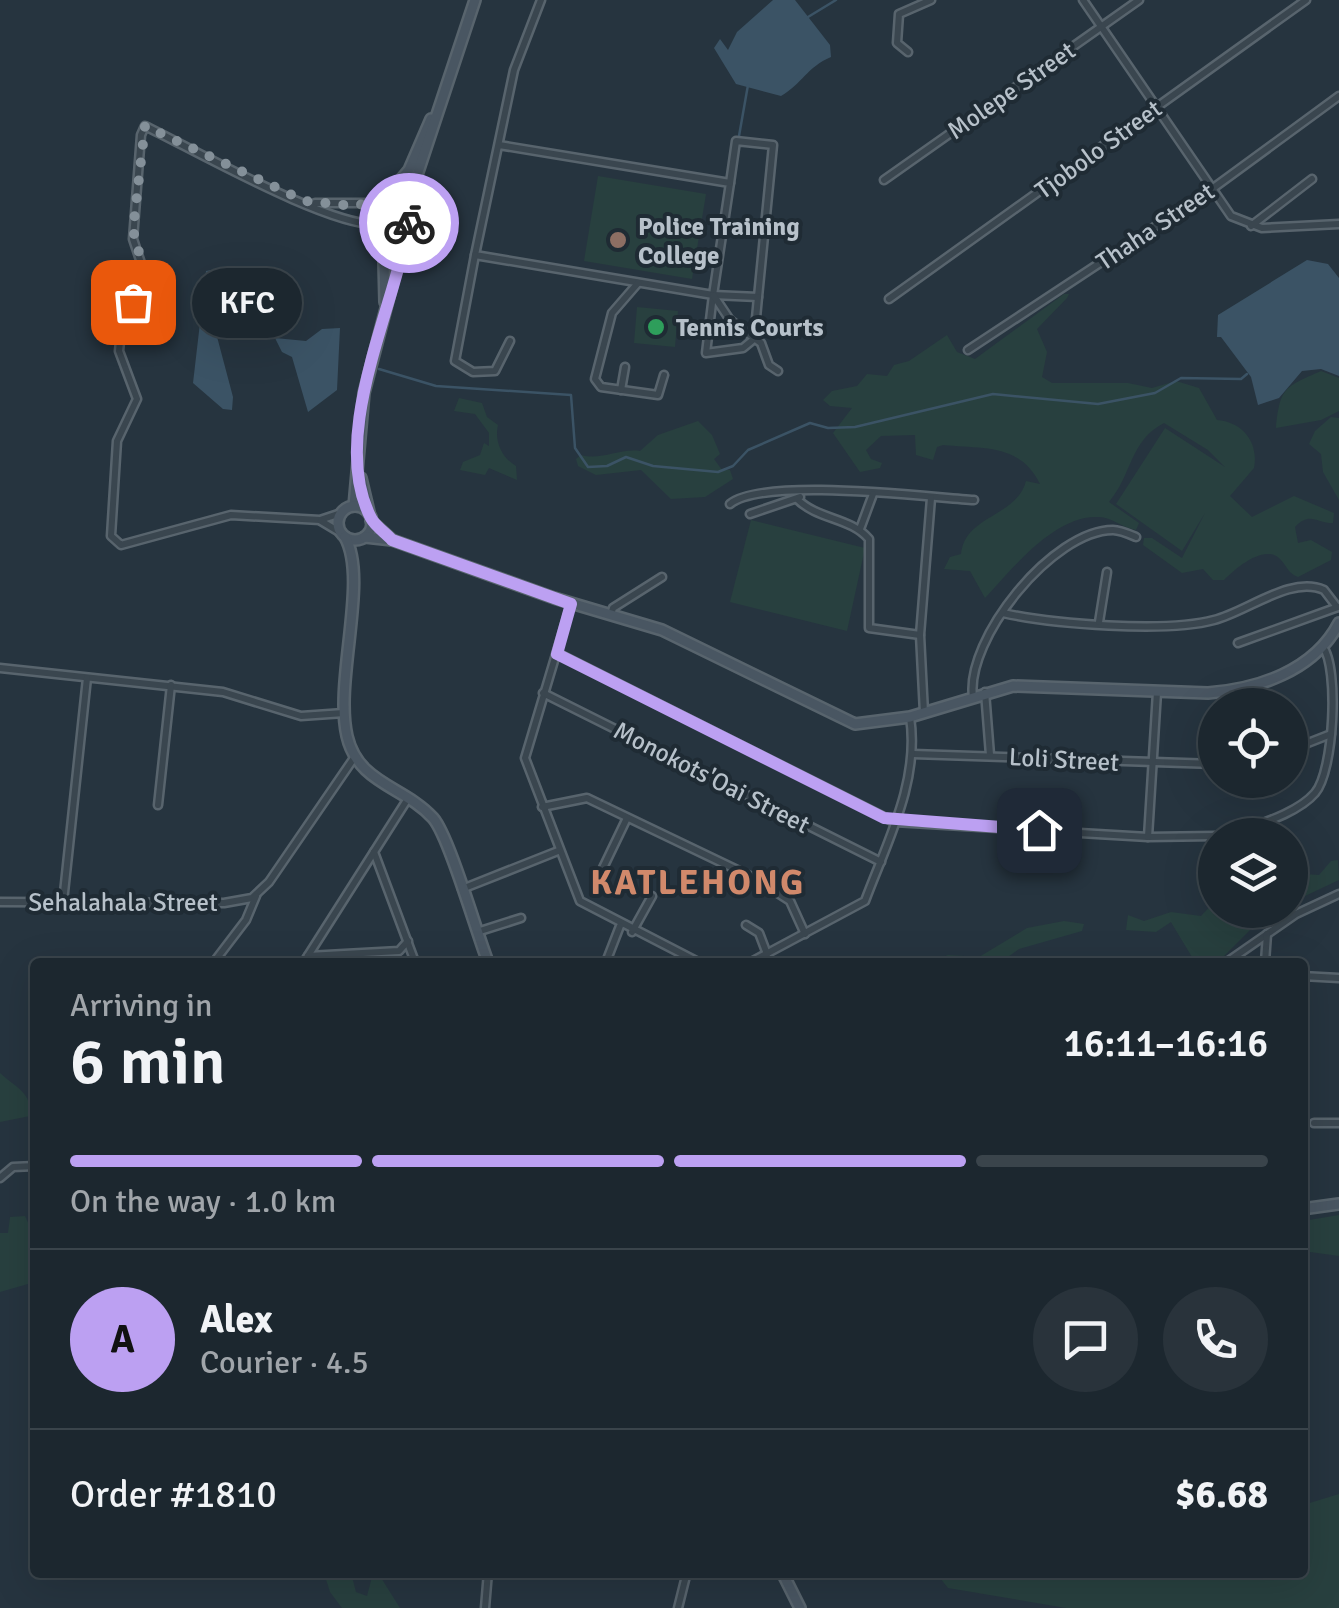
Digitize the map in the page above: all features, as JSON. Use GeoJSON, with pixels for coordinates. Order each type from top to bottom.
{"type":"FeatureCollection","features":[{"type":"Feature","properties":{"kind":"main road"},"geometry":{"type":"LineString","coordinates":[[354,506],[364,393],[410,216],[408,202],[476,0]]}},
{"type":"Feature","properties":{"kind":"main road"},"geometry":{"type":"LineString","coordinates":[[382,330],[386,270],[382,225],[377,214],[383,200],[414,162],[452,76]]}},
{"type":"Feature","properties":{"kind":"main road"},"geometry":{"type":"LineString","coordinates":[[383,200],[400,196],[408,202]]}},
{"type":"Feature","properties":{"kind":"main road"},"geometry":{"type":"LineString","coordinates":[[382,225],[399,228],[410,216]]}},
{"type":"Feature","properties":{"kind":"main road"},"geometry":{"type":"LineString","coordinates":[[358,466],[371,518],[353,563],[344,713],[354,758],[374,780],[433,818],[487,958]]}},
{"type":"Feature","properties":{"kind":"main road"},"geometry":{"type":"LineString","coordinates":[[353,563],[343,535],[341,513],[354,506]]}},
{"type":"Feature","properties":{"kind":"main road"},"geometry":{"type":"LineString","coordinates":[[354,506],[392,540]]}},
{"type":"Feature","properties":{"kind":"main road"},"geometry":{"type":"LineString","coordinates":[[343,535],[392,540],[571,604],[662,630],[844,722],[863,725],[910,717],[985,692],[1036,685],[1208,694],[1266,682],[1323,647],[1339,624]]}},
{"type":"Feature","properties":{"kind":"main road"},"geometry":{"type":"LineString","coordinates":[[1308,1207],[1339,1204]]}},
{"type":"Feature","properties":{"kind":"main road"},"geometry":{"type":"LineString","coordinates":[[785,1578],[800,1608]]}},
{"type":"Feature","properties":{"kind":"street"},"geometry":{"type":"LineString","coordinates":[[510,341],[494,371],[472,372],[455,361],[514,70],[541,0]]}},
{"type":"Feature","properties":{"kind":"street"},"geometry":{"type":"LineString","coordinates":[[908,52],[897,43],[899,14],[931,0]]}},
{"type":"Feature","properties":{"kind":"street"},"geometry":{"type":"LineString","coordinates":[[1083,0],[1231,216],[1250,226],[1282,230],[1339,224]]}},
{"type":"Feature","properties":{"kind":"street","name":"Molepe Street"},"geometry":{"type":"LineString","coordinates":[[884,180],[1139,0]]}},
{"type":"Feature","properties":{"kind":"street","name":"Tjobolo Street"},"geometry":{"type":"LineString","coordinates":[[890,298],[1306,0]]}},
{"type":"Feature","properties":{"kind":"street","name":"Thaha Street"},"geometry":{"type":"LineString","coordinates":[[968,350],[1212,189],[1339,96]]}},
{"type":"Feature","properties":{"kind":"street"},"geometry":{"type":"LineString","coordinates":[[341,513],[320,520],[231,516],[121,545],[114,542],[109,530],[117,442],[138,398],[119,350],[122,322],[145,275],[133,230],[145,126],[299,200],[369,225],[382,225]]}},
{"type":"Feature","properties":{"kind":"street"},"geometry":{"type":"LineString","coordinates":[[736,140],[773,146],[754,339],[743,348],[706,353],[713,295],[736,140]]}},
{"type":"Feature","properties":{"kind":"street"},"geometry":{"type":"LineString","coordinates":[[499,145],[730,183]]}},
{"type":"Feature","properties":{"kind":"street"},"geometry":{"type":"LineString","coordinates":[[1250,226],[1312,179]]}},
{"type":"Feature","properties":{"kind":"street"},"geometry":{"type":"LineString","coordinates":[[299,200],[346,206],[383,200]]}},
{"type":"Feature","properties":{"kind":"street"},"geometry":{"type":"LineString","coordinates":[[369,225],[378,237],[386,270]]}},
{"type":"Feature","properties":{"kind":"street"},"geometry":{"type":"LineString","coordinates":[[475,255],[713,295],[758,297]]}},
{"type":"Feature","properties":{"kind":"street"},"geometry":{"type":"LineString","coordinates":[[638,283],[612,313],[596,374],[601,387],[658,395],[664,374]]}},
{"type":"Feature","properties":{"kind":"street"},"geometry":{"type":"LineString","coordinates":[[713,295],[730,320],[761,343],[768,365],[778,371]]}},
{"type":"Feature","properties":{"kind":"street"},"geometry":{"type":"LineString","coordinates":[[621,390],[625,367]]}},
{"type":"Feature","properties":{"kind":"street"},"geometry":{"type":"LineString","coordinates":[[730,504],[749,494],[873,494],[974,500]]}},
{"type":"Feature","properties":{"kind":"street"},"geometry":{"type":"LineString","coordinates":[[873,494],[860,528],[872,553],[869,628],[920,635]]}},
{"type":"Feature","properties":{"kind":"street"},"geometry":{"type":"LineString","coordinates":[[750,514],[800,495]]}},
{"type":"Feature","properties":{"kind":"street"},"geometry":{"type":"LineString","coordinates":[[800,495],[812,514],[860,528]]}},
{"type":"Feature","properties":{"kind":"street"},"geometry":{"type":"LineString","coordinates":[[924,713],[920,635],[931,498]]}},
{"type":"Feature","properties":{"kind":"street"},"geometry":{"type":"LineString","coordinates":[[320,520],[343,535]]}},
{"type":"Feature","properties":{"kind":"street"},"geometry":{"type":"LineString","coordinates":[[973,696],[972,668],[1022,587],[1072,542],[1115,530],[1136,537]]}},
{"type":"Feature","properties":{"kind":"street"},"geometry":{"type":"LineString","coordinates":[[1099,622],[1107,572]]}},
{"type":"Feature","properties":{"kind":"street"},"geometry":{"type":"LineString","coordinates":[[611,615],[613,608],[662,577]]}},
{"type":"Feature","properties":{"kind":"street"},"geometry":{"type":"LineString","coordinates":[[1003,613],[1099,622],[1198,624],[1303,586],[1324,590],[1338,607],[1238,643]]}},
{"type":"Feature","properties":{"kind":"street"},"geometry":{"type":"LineString","coordinates":[[571,604],[525,758],[580,902],[620,926],[689,958]]}},
{"type":"Feature","properties":{"kind":"street"},"geometry":{"type":"LineString","coordinates":[[1274,818],[1315,793],[1325,770],[1333,670],[1323,647]]}},
{"type":"Feature","properties":{"kind":"street"},"geometry":{"type":"LineString","coordinates":[[557,654],[894,822],[1148,837],[1198,836]]}},
{"type":"Feature","properties":{"kind":"street"},"geometry":{"type":"LineString","coordinates":[[0,668],[171,685],[240,696],[302,716],[344,713]]}},
{"type":"Feature","properties":{"kind":"street"},"geometry":{"type":"LineString","coordinates":[[63,902],[87,678]]}},
{"type":"Feature","properties":{"kind":"street"},"geometry":{"type":"LineString","coordinates":[[158,805],[171,685]]}},
{"type":"Feature","properties":{"kind":"street"},"geometry":{"type":"LineString","coordinates":[[985,692],[990,755]]}},
{"type":"Feature","properties":{"kind":"street"},"geometry":{"type":"LineString","coordinates":[[1148,837],[1157,692]]}},
{"type":"Feature","properties":{"kind":"street","name":"Monokots'Oai Street"},"geometry":{"type":"LineString","coordinates":[[543,693],[881,862]]}},
{"type":"Feature","properties":{"kind":"street"},"geometry":{"type":"LineString","coordinates":[[760,958],[866,901],[907,788],[913,754],[910,717]]}},
{"type":"Feature","properties":{"kind":"street"},"geometry":{"type":"LineString","coordinates":[[1308,743],[1330,734]]}},
{"type":"Feature","properties":{"kind":"street","name":"Loli Street"},"geometry":{"type":"LineString","coordinates":[[913,754],[1198,764]]}},
{"type":"Feature","properties":{"kind":"street"},"geometry":{"type":"LineString","coordinates":[[217,958],[354,758]]}},
{"type":"Feature","properties":{"kind":"street"},"geometry":{"type":"LineString","coordinates":[[542,807],[588,798],[756,878],[790,901],[805,934]]}},
{"type":"Feature","properties":{"kind":"street"},"geometry":{"type":"LineString","coordinates":[[306,958],[407,800]]}},
{"type":"Feature","properties":{"kind":"street"},"geometry":{"type":"LineString","coordinates":[[602,870],[628,818]]}},
{"type":"Feature","properties":{"kind":"street"},"geometry":{"type":"LineString","coordinates":[[374,851],[413,958]]}},
{"type":"Feature","properties":{"kind":"street"},"geometry":{"type":"LineString","coordinates":[[462,889],[558,852]]}},
{"type":"Feature","properties":{"kind":"street"},"geometry":{"type":"LineString","coordinates":[[1232,958],[1268,932],[1339,894]]}},
{"type":"Feature","properties":{"kind":"street","name":"Sehalahala Street"},"geometry":{"type":"LineString","coordinates":[[0,902],[224,903],[257,895]]}},
{"type":"Feature","properties":{"kind":"street"},"geometry":{"type":"LineString","coordinates":[[632,932],[652,896]]}},
{"type":"Feature","properties":{"kind":"street"},"geometry":{"type":"LineString","coordinates":[[477,932],[521,918]]}},
{"type":"Feature","properties":{"kind":"street"},"geometry":{"type":"LineString","coordinates":[[746,925],[758,933],[768,954]]}},
{"type":"Feature","properties":{"kind":"street"},"geometry":{"type":"LineString","coordinates":[[608,958],[620,926]]}},
{"type":"Feature","properties":{"kind":"street"},"geometry":{"type":"LineString","coordinates":[[1265,958],[1268,932]]}},
{"type":"Feature","properties":{"kind":"street"},"geometry":{"type":"LineString","coordinates":[[326,958],[399,951],[408,942]]}},
{"type":"Feature","properties":{"kind":"street"},"geometry":{"type":"LineString","coordinates":[[1308,976],[1339,978]]}},
{"type":"Feature","properties":{"kind":"street"},"geometry":{"type":"LineString","coordinates":[[1314,1123],[1339,1123]]}},
{"type":"Feature","properties":{"kind":"street"},"geometry":{"type":"LineString","coordinates":[[0,1178],[13,1167],[30,1166]]}},
{"type":"Feature","properties":{"kind":"street"},"geometry":{"type":"LineString","coordinates":[[485,1608],[488,1578]]}},
{"type":"Feature","properties":{"kind":"street"},"geometry":{"type":"LineString","coordinates":[[678,1608],[686,1578]]}},
{"type":"Feature","properties":{"kind":"green space"},"geometry":{"type":"Polygon","coordinates":[[[598,176],[706,194],[692,279],[584,261],[598,176]]]}},
{"type":"Feature","properties":{"kind":"green space"},"geometry":{"type":"Polygon","coordinates":[[[1069,294],[1037,329],[1047,352],[1042,377],[1052,383],[1128,383],[1152,388],[1176,381],[1199,388],[1217,420],[1241,429],[1254,450],[1254,468],[1230,496],[1252,517],[1294,496],[1334,513],[1333,523],[1309,519],[1295,527],[1298,543],[1311,540],[1332,552],[1331,560],[1298,577],[1281,560],[1267,554],[1251,559],[1224,580],[1213,580],[1203,569],[1182,573],[1143,545],[1144,538],[1152,538],[1182,558],[1205,513],[1182,551],[1116,504],[1165,428],[1225,467],[1208,450],[1164,423],[1144,439],[1109,502],[1139,523],[1136,530],[1099,517],[1066,524],[1021,559],[985,598],[970,571],[944,569],[950,557],[961,554],[972,531],[1013,502],[1026,481],[1040,484],[1032,471],[1011,455],[986,448],[943,445],[937,447],[933,460],[916,455],[915,435],[881,436],[866,450],[871,459],[882,463],[880,468],[860,472],[833,433],[852,408],[830,406],[823,400],[832,391],[857,386],[867,374],[887,376],[894,365],[909,361],[947,335],[957,352],[975,359],[1069,294]]]}},
{"type":"Feature","properties":{"kind":"green space","name":"Tennis Courts"},"geometry":{"type":"Polygon","coordinates":[[[637,307],[678,311],[675,347],[634,343],[637,307]]]}},
{"type":"Feature","properties":{"kind":"green space"},"geometry":{"type":"Polygon","coordinates":[[[1321,371],[1339,378],[1339,411],[1321,420],[1276,428],[1286,390],[1321,371]]]}},
{"type":"Feature","properties":{"kind":"green space"},"geometry":{"type":"Polygon","coordinates":[[[459,398],[482,403],[487,417],[498,425],[498,443],[516,466],[517,480],[489,468],[485,475],[460,470],[463,462],[480,455],[484,443],[489,446],[489,433],[475,414],[454,411],[459,398]]]}},
{"type":"Feature","properties":{"kind":"green space"},"geometry":{"type":"Polygon","coordinates":[[[1331,417],[1339,418],[1339,500],[1323,472],[1321,454],[1309,444],[1315,431],[1331,417]]]}},
{"type":"Feature","properties":{"kind":"green space"},"geometry":{"type":"Polygon","coordinates":[[[698,421],[712,435],[720,454],[714,459],[722,470],[730,470],[733,479],[705,497],[671,499],[641,470],[596,475],[578,466],[576,459],[581,455],[640,451],[658,435],[698,421]]]}},
{"type":"Feature","properties":{"kind":"green space"},"geometry":{"type":"Polygon","coordinates":[[[751,520],[865,548],[847,631],[730,602],[751,520]]]}},
{"type":"Feature","properties":{"kind":"green space"},"geometry":{"type":"Polygon","coordinates":[[[1338,860],[1339,880],[1308,895],[1308,874],[1319,875],[1331,861],[1338,860]]]}},
{"type":"Feature","properties":{"kind":"green space"},"geometry":{"type":"Polygon","coordinates":[[[1171,912],[1198,916],[1198,928],[1252,928],[1222,958],[1193,958],[1171,922],[1156,932],[1126,930],[1128,915],[1144,921],[1171,912]]]}},
{"type":"Feature","properties":{"kind":"green space"},"geometry":{"type":"Polygon","coordinates":[[[1064,921],[1084,924],[1082,931],[1019,949],[1007,958],[940,958],[979,957],[1027,928],[1064,921]]]}},
{"type":"Feature","properties":{"kind":"green space"},"geometry":{"type":"Polygon","coordinates":[[[0,1073],[26,1096],[30,1116],[0,1122],[0,1073]]]}},
{"type":"Feature","properties":{"kind":"green space"},"geometry":{"type":"Polygon","coordinates":[[[1339,1215],[1339,1256],[1308,1252],[1308,1220],[1339,1215]]]}},
{"type":"Feature","properties":{"kind":"green space"},"geometry":{"type":"Polygon","coordinates":[[[25,1216],[30,1226],[30,1283],[0,1292],[0,1233],[8,1233],[10,1217],[25,1216]]]}},
{"type":"Feature","properties":{"kind":"green space"},"geometry":{"type":"Polygon","coordinates":[[[1339,1494],[1339,1608],[1066,1608],[948,1588],[940,1578],[1308,1578],[1308,1503],[1339,1494]]]}},
{"type":"Feature","properties":{"kind":"green space"},"geometry":{"type":"Polygon","coordinates":[[[326,1578],[352,1578],[356,1592],[367,1596],[372,1578],[381,1578],[400,1608],[342,1608],[326,1578]]]}},
{"type":"Feature","properties":{"kind":"water"},"geometry":{"type":"Polygon","coordinates":[[[773,0],[795,0],[830,45],[831,57],[781,96],[736,84],[714,48],[720,39],[728,50],[737,32],[773,0]]]}},
{"type":"Feature","properties":{"kind":"water"},"geometry":{"type":"Polygon","coordinates":[[[1307,260],[1328,264],[1339,278],[1339,376],[1321,369],[1302,371],[1279,398],[1258,405],[1251,377],[1221,337],[1217,337],[1218,315],[1307,260]]]}},
{"type":"Feature","properties":{"kind":"water"},"geometry":{"type":"Polygon","coordinates":[[[211,270],[215,276],[211,314],[233,397],[232,410],[223,409],[193,383],[206,271],[211,270]]]}},
{"type":"Feature","properties":{"kind":"water"},"geometry":{"type":"Polygon","coordinates":[[[340,328],[337,390],[308,412],[292,357],[282,352],[275,338],[306,341],[322,329],[340,328]]]}},
{"type":"Feature","properties":{"kind":"waterway"},"geometry":{"type":"LineString","coordinates":[[808,17],[836,0]]}},
{"type":"Feature","properties":{"kind":"waterway"},"geometry":{"type":"LineString","coordinates":[[739,136],[748,85]]}},
{"type":"Feature","properties":{"kind":"waterway"},"geometry":{"type":"LineString","coordinates":[[379,369],[436,386],[571,395],[575,448],[588,467],[607,466],[626,457],[653,466],[718,472],[733,466],[748,450],[810,423],[828,428],[855,427],[993,394],[1098,404],[1155,393],[1181,378],[1241,379],[1247,374]]}},
{"type":"Feature","properties":{"kind":"way so far"},"geometry":{"type":"LineString","coordinates":[[133,302],[145,275],[133,240],[139,145],[145,126],[305,201],[354,206],[380,202],[390,195],[400,196],[410,206],[409,223]]}},
{"type":"Feature","properties":{"kind":"place","name":"Police Training College"},"geometry":{"type":"Point","coordinates":[618,240]}},
{"type":"Feature","properties":{"kind":"place","name":"KFC"},"geometry":{"type":"Point","coordinates":[133,302]}},
{"type":"Feature","properties":{"kind":"place","name":"Tennis Courts"},"geometry":{"type":"Point","coordinates":[656,327]}},
{"type":"Feature","properties":{"kind":"district","name":"KATLEHONG"},"geometry":{"type":"Point","coordinates":[698,882]}},
{"type":"Feature","properties":{"kind":"route"},"geometry":{"type":"LineString","coordinates":[[409,223],[362,408],[358,466],[371,520],[392,540],[571,604],[557,654],[884,818],[894,822],[1039,830]]}}]}
